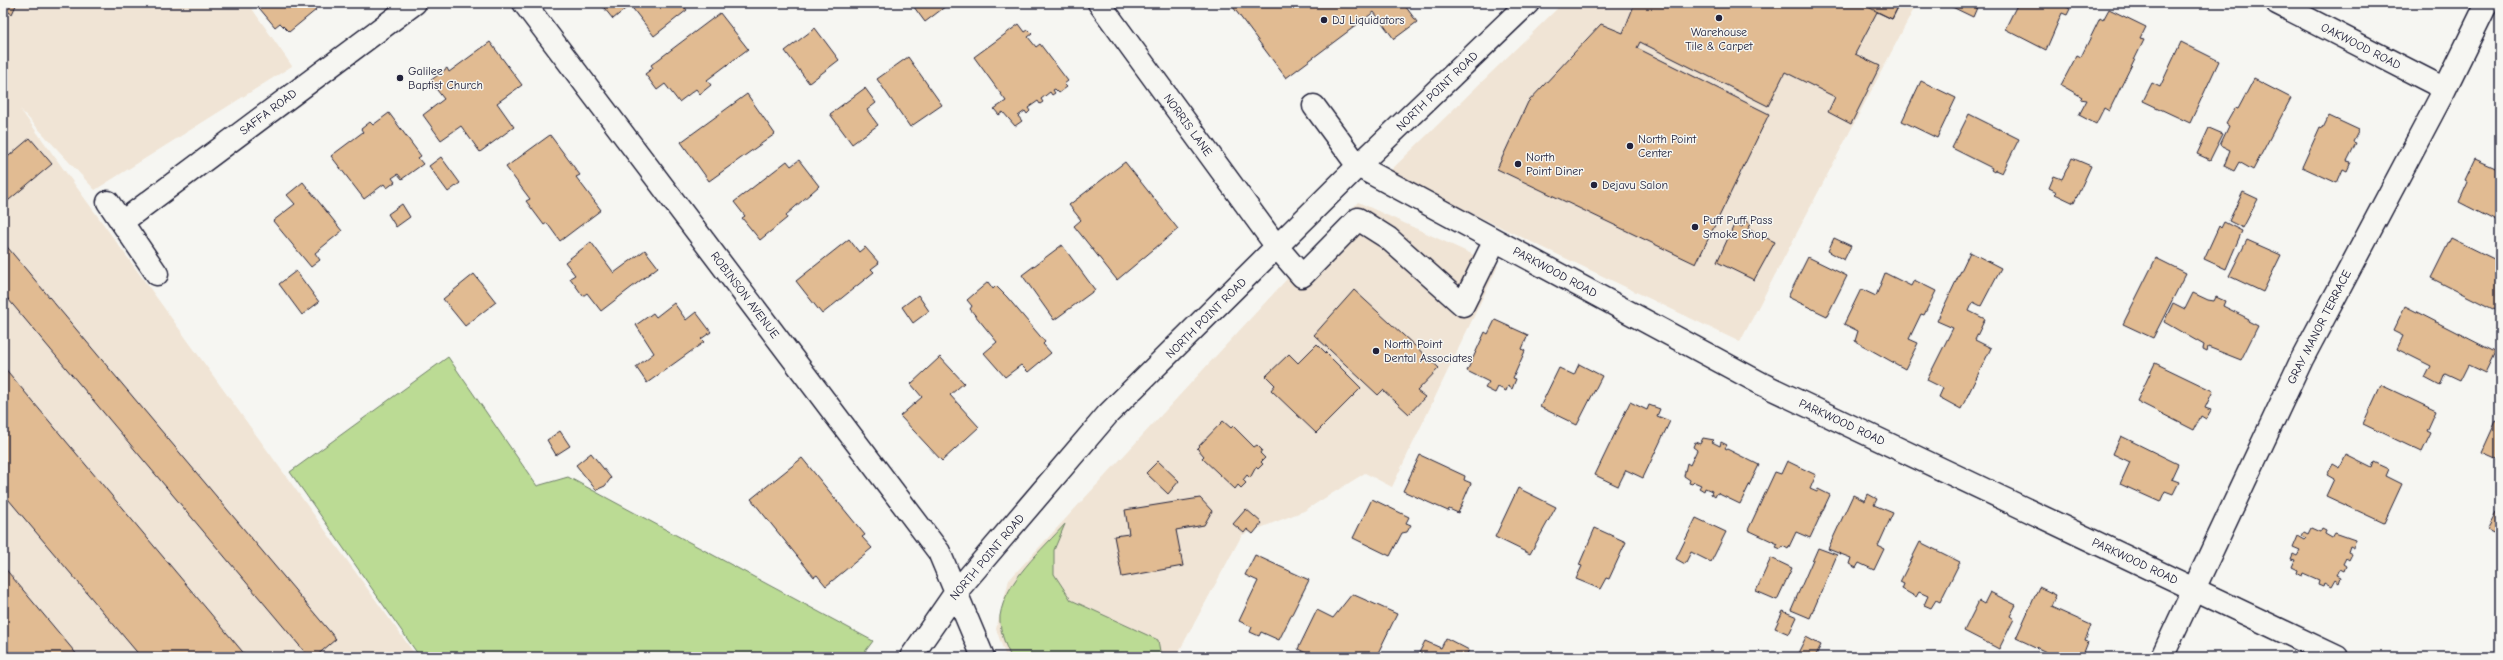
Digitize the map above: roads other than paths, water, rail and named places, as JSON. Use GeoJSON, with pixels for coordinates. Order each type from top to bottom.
{"type":"FeatureCollection","features":[{"type":"Feature","properties":{"kind":"street","name":"SAFFA ROAD"},"geometry":{"type":"LineString","coordinates":[[122,222],[415,3]]}},
{"type":"Feature","properties":{"kind":"street","name":"ROBINSON AVENUE"},"geometry":{"type":"LineString","coordinates":[[524,3],[940,552],[983,657]]}},
{"type":"Feature","properties":{"kind":"street","name":"NORRIS LANE"},"geometry":{"type":"LineString","coordinates":[[1099,3],[1277,248],[1302,276],[1358,219],[1388,238],[1463,305],[1495,240]]}},
{"type":"Feature","properties":{"kind":"street","name":"NORTH POINT ROAD"},"geometry":{"type":"LineString","coordinates":[[911,657],[956,592],[1108,414],[1358,166],[1528,3]]}},
{"type":"Feature","properties":{"kind":"street","name":"OAKWOOD ROAD"},"geometry":{"type":"LineString","coordinates":[[2277,3],[2444,89]]}},
{"type":"Feature","properties":{"kind":"street","name":"GRAY MANOR TERRACE"},"geometry":{"type":"LineString","coordinates":[[2162,657],[2302,358],[2444,89],[2487,3]]}},
{"type":"Feature","properties":{"kind":"street"},"geometry":{"type":"LineString","coordinates":[[1314,106],[1358,166]]}},
{"type":"Feature","properties":{"kind":"street","name":"PARKWOOD ROAD"},"geometry":{"type":"LineString","coordinates":[[1358,166],[1762,384],[2337,657]]}},
{"type":"Feature","properties":{"kind":"street"},"geometry":{"type":"LineString","coordinates":[[108,202],[157,274]]}},
{"type":"Feature","properties":{"kind":"place","name":"Warehouse Tile & Carpet"},"geometry":{"type":"Point","coordinates":[1719,18]}},
{"type":"Feature","properties":{"kind":"place","name":"DJ Liquidators"},"geometry":{"type":"Point","coordinates":[1324,20]}},
{"type":"Feature","properties":{"kind":"place","name":"Galilee Baptist Church"},"geometry":{"type":"Point","coordinates":[400,78]}},
{"type":"Feature","properties":{"kind":"place","name":"North Point Center"},"geometry":{"type":"Point","coordinates":[1630,146]}},
{"type":"Feature","properties":{"kind":"place","name":"North Point Diner"},"geometry":{"type":"Point","coordinates":[1518,164]}},
{"type":"Feature","properties":{"kind":"place","name":"Dejavu Salon"},"geometry":{"type":"Point","coordinates":[1594,185]}},
{"type":"Feature","properties":{"kind":"place","name":"Puff Puff Pass Smoke Shop"},"geometry":{"type":"Point","coordinates":[1695,227]}},
{"type":"Feature","properties":{"kind":"place","name":"North Point Dental Associates"},"geometry":{"type":"Point","coordinates":[1376,351]}}]}
